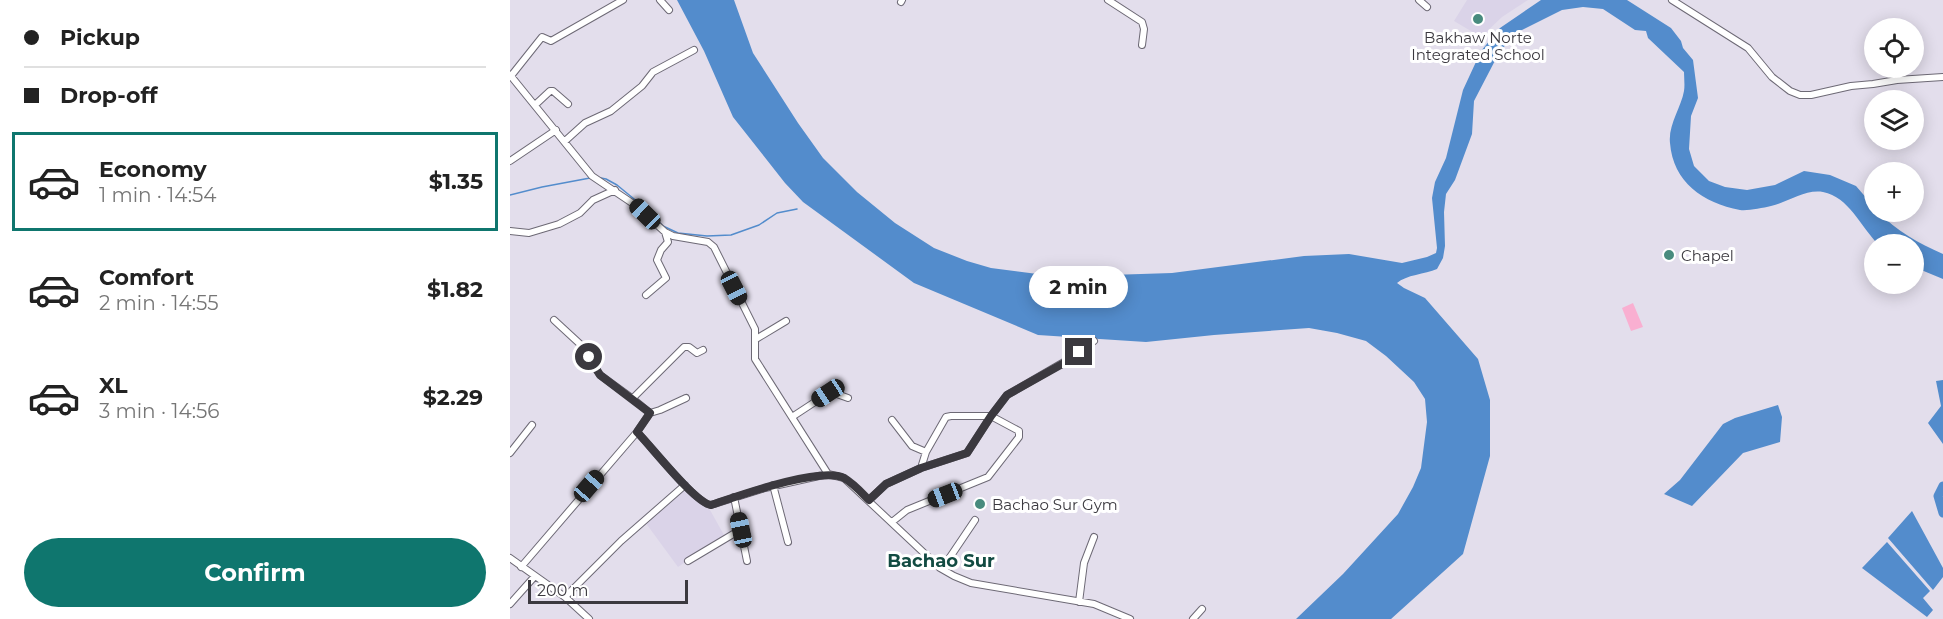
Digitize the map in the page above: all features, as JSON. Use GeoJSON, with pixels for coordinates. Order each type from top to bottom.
{"type":"FeatureCollection","features":[{"type":"Feature","properties":{"kind":"street"},"geometry":{"type":"LineString","coordinates":[[623,0],[551,41],[542,38],[510,76],[592,176],[635,204],[664,232],[708,242],[714,247],[755,329],[755,359],[828,474]]}},
{"type":"Feature","properties":{"kind":"street"},"geometry":{"type":"LineString","coordinates":[[660,0],[669,10]]}},
{"type":"Feature","properties":{"kind":"street"},"geometry":{"type":"LineString","coordinates":[[1108,0],[1142,22],[1144,29],[1142,45]]}},
{"type":"Feature","properties":{"kind":"street"},"geometry":{"type":"LineString","coordinates":[[1419,0],[1427,7]]}},
{"type":"Feature","properties":{"kind":"street"},"geometry":{"type":"LineString","coordinates":[[1672,0],[1748,48],[1772,77],[1790,91],[1800,95],[1897,80],[1943,77]]}},
{"type":"Feature","properties":{"kind":"street"},"geometry":{"type":"LineString","coordinates":[[565,141],[585,123],[611,111],[642,86],[653,72],[694,50]]}},
{"type":"Feature","properties":{"kind":"street"},"geometry":{"type":"LineString","coordinates":[[535,105],[550,91],[555,92],[568,104]]}},
{"type":"Feature","properties":{"kind":"street"},"geometry":{"type":"LineString","coordinates":[[510,161],[556,130]]}},
{"type":"Feature","properties":{"kind":"street"},"geometry":{"type":"LineString","coordinates":[[510,231],[530,233],[559,224],[580,213],[593,200],[615,190]]}},
{"type":"Feature","properties":{"kind":"street"},"geometry":{"type":"LineString","coordinates":[[646,295],[666,278],[657,260],[661,250],[668,242],[664,232]]}},
{"type":"Feature","properties":{"kind":"street"},"geometry":{"type":"LineString","coordinates":[[554,320],[580,344],[600,375],[650,413]]}},
{"type":"Feature","properties":{"kind":"street"},"geometry":{"type":"LineString","coordinates":[[756,339],[786,321]]}},
{"type":"Feature","properties":{"kind":"street"},"geometry":{"type":"LineString","coordinates":[[869,500],[886,484],[921,468],[967,453],[1007,395],[1064,363],[1094,341]]}},
{"type":"Feature","properties":{"kind":"street"},"geometry":{"type":"LineString","coordinates":[[633,399],[684,347],[690,347],[697,353],[703,350]]}},
{"type":"Feature","properties":{"kind":"street"},"geometry":{"type":"LineString","coordinates":[[792,417],[828,393],[848,398]]}},
{"type":"Feature","properties":{"kind":"street"},"geometry":{"type":"LineString","coordinates":[[521,567],[637,432],[650,413],[686,398]]}},
{"type":"Feature","properties":{"kind":"street"},"geometry":{"type":"LineString","coordinates":[[892,522],[907,510],[988,477],[1020,434],[1019,431],[991,416],[946,417],[926,452],[921,468]]}},
{"type":"Feature","properties":{"kind":"street"},"geometry":{"type":"LineString","coordinates":[[892,420],[912,446],[926,452]]}},
{"type":"Feature","properties":{"kind":"street"},"geometry":{"type":"LineString","coordinates":[[510,453],[532,426]]}},
{"type":"Feature","properties":{"kind":"street"},"geometry":{"type":"LineString","coordinates":[[637,432],[705,504],[711,505],[773,486],[828,474],[844,478],[942,569],[970,583],[1094,604],[1130,619]]}},
{"type":"Feature","properties":{"kind":"street"},"geometry":{"type":"LineString","coordinates":[[565,597],[621,541],[685,485]]}},
{"type":"Feature","properties":{"kind":"street"},"geometry":{"type":"LineString","coordinates":[[773,486],[788,542]]}},
{"type":"Feature","properties":{"kind":"street"},"geometry":{"type":"LineString","coordinates":[[734,497],[747,561]]}},
{"type":"Feature","properties":{"kind":"street"},"geometry":{"type":"LineString","coordinates":[[942,569],[975,520]]}},
{"type":"Feature","properties":{"kind":"street"},"geometry":{"type":"LineString","coordinates":[[688,561],[741,530]]}},
{"type":"Feature","properties":{"kind":"street"},"geometry":{"type":"LineString","coordinates":[[1079,602],[1084,563],[1094,537]]}},
{"type":"Feature","properties":{"kind":"street"},"geometry":{"type":"LineString","coordinates":[[510,558],[565,597],[589,619]]}},
{"type":"Feature","properties":{"kind":"street"},"geometry":{"type":"LineString","coordinates":[[510,604],[535,576]]}},
{"type":"Feature","properties":{"kind":"street"},"geometry":{"type":"LineString","coordinates":[[1193,619],[1202,609]]}},
{"type":"Feature","properties":{"kind":"shaded area","name":"Bakhaw Norte Integrated School"},"geometry":{"type":"Polygon","coordinates":[[[1467,0],[1528,0],[1502,17],[1481,37],[1454,21],[1467,0]]]}},
{"type":"Feature","properties":{"kind":"shaded area"},"geometry":{"type":"Polygon","coordinates":[[[1633,303],[1643,327],[1631,331],[1622,308],[1633,303]]]}},
{"type":"Feature","properties":{"kind":"shaded area"},"geometry":{"type":"Polygon","coordinates":[[[685,489],[710,510],[724,535],[678,567],[645,522],[685,489]]]}},
{"type":"Feature","properties":{"kind":"water"},"geometry":{"type":"Polygon","coordinates":[[[677,0],[734,0],[753,53],[823,158],[857,192],[895,223],[934,248],[967,261],[991,268],[1076,279],[1110,275],[1172,273],[1304,256],[1349,254],[1402,263],[1436,253],[1432,198],[1435,182],[1446,158],[1463,90],[1481,51],[1500,28],[1541,0],[1627,0],[1671,28],[1693,60],[1698,98],[1691,116],[1689,149],[1694,166],[1709,181],[1725,187],[1747,190],[1775,185],[1804,171],[1830,175],[1856,186],[1864,195],[1864,222],[1890,222],[1905,234],[1870,234],[1847,206],[1832,195],[1823,192],[1810,192],[1771,206],[1743,210],[1726,207],[1702,196],[1684,179],[1672,157],[1670,136],[1684,91],[1684,72],[1648,38],[1646,31],[1635,30],[1603,9],[1583,7],[1562,10],[1518,32],[1500,51],[1474,101],[1472,134],[1455,180],[1446,194],[1443,258],[1437,269],[1405,278],[1397,283],[1425,298],[1478,359],[1490,400],[1490,456],[1463,554],[1391,619],[1296,619],[1343,574],[1398,514],[1413,487],[1421,468],[1427,422],[1425,399],[1414,382],[1366,341],[1337,333],[1309,328],[1146,342],[1038,335],[914,283],[803,202],[785,183],[733,117],[704,51],[677,0]]]}},
{"type":"Feature","properties":{"kind":"water"},"geometry":{"type":"Polygon","coordinates":[[[1924,244],[1943,254],[1943,279],[1924,271],[1924,244]]]}},
{"type":"Feature","properties":{"kind":"water"},"geometry":{"type":"Polygon","coordinates":[[[1943,380],[1943,444],[1928,423],[1941,406],[1936,381],[1943,380]]]}},
{"type":"Feature","properties":{"kind":"water"},"geometry":{"type":"Polygon","coordinates":[[[1778,405],[1782,417],[1780,442],[1743,453],[1692,506],[1664,494],[1680,480],[1723,424],[1778,405]]]}},
{"type":"Feature","properties":{"kind":"water"},"geometry":{"type":"Polygon","coordinates":[[[1912,511],[1943,568],[1943,577],[1933,590],[1888,538],[1912,511]]]}},
{"type":"Feature","properties":{"kind":"water"},"geometry":{"type":"Polygon","coordinates":[[[1887,542],[1930,591],[1923,598],[1933,610],[1927,617],[1862,568],[1887,542]]]}},
{"type":"Feature","properties":{"kind":"waterway"},"geometry":{"type":"LineString","coordinates":[[510,195],[590,178]]}},
{"type":"Feature","properties":{"kind":"waterway"},"geometry":{"type":"LineString","coordinates":[[601,178],[617,185],[663,226],[678,233],[707,236],[731,235],[759,225],[777,213],[797,209]]}},
{"type":"Feature","properties":{"kind":"waterway"},"geometry":{"type":"LineString","coordinates":[[1943,486],[1938,496],[1943,513]]}},
{"type":"Feature","properties":{"kind":"place","name":"Bakhaw Norte Integrated School"},"geometry":{"type":"Point","coordinates":[1478,19]}},
{"type":"Feature","properties":{"kind":"place","name":"Chapel"},"geometry":{"type":"Point","coordinates":[1669,255]}},
{"type":"Feature","properties":{"kind":"place","name":"Bachao Sur Gym"},"geometry":{"type":"Point","coordinates":[980,504]}},
{"type":"Feature","properties":{"kind":"district","name":"Bachao Sur"},"geometry":{"type":"Point","coordinates":[941,561]}},
{"type":"Feature","properties":{"kind":"route"},"geometry":{"type":"LineString","coordinates":[[589,357],[600,375],[650,413],[637,432],[685,485],[705,504],[711,505],[765,488],[828,474],[844,478],[869,500],[886,484],[921,468],[967,453],[1007,395],[1079,352]]}}]}
